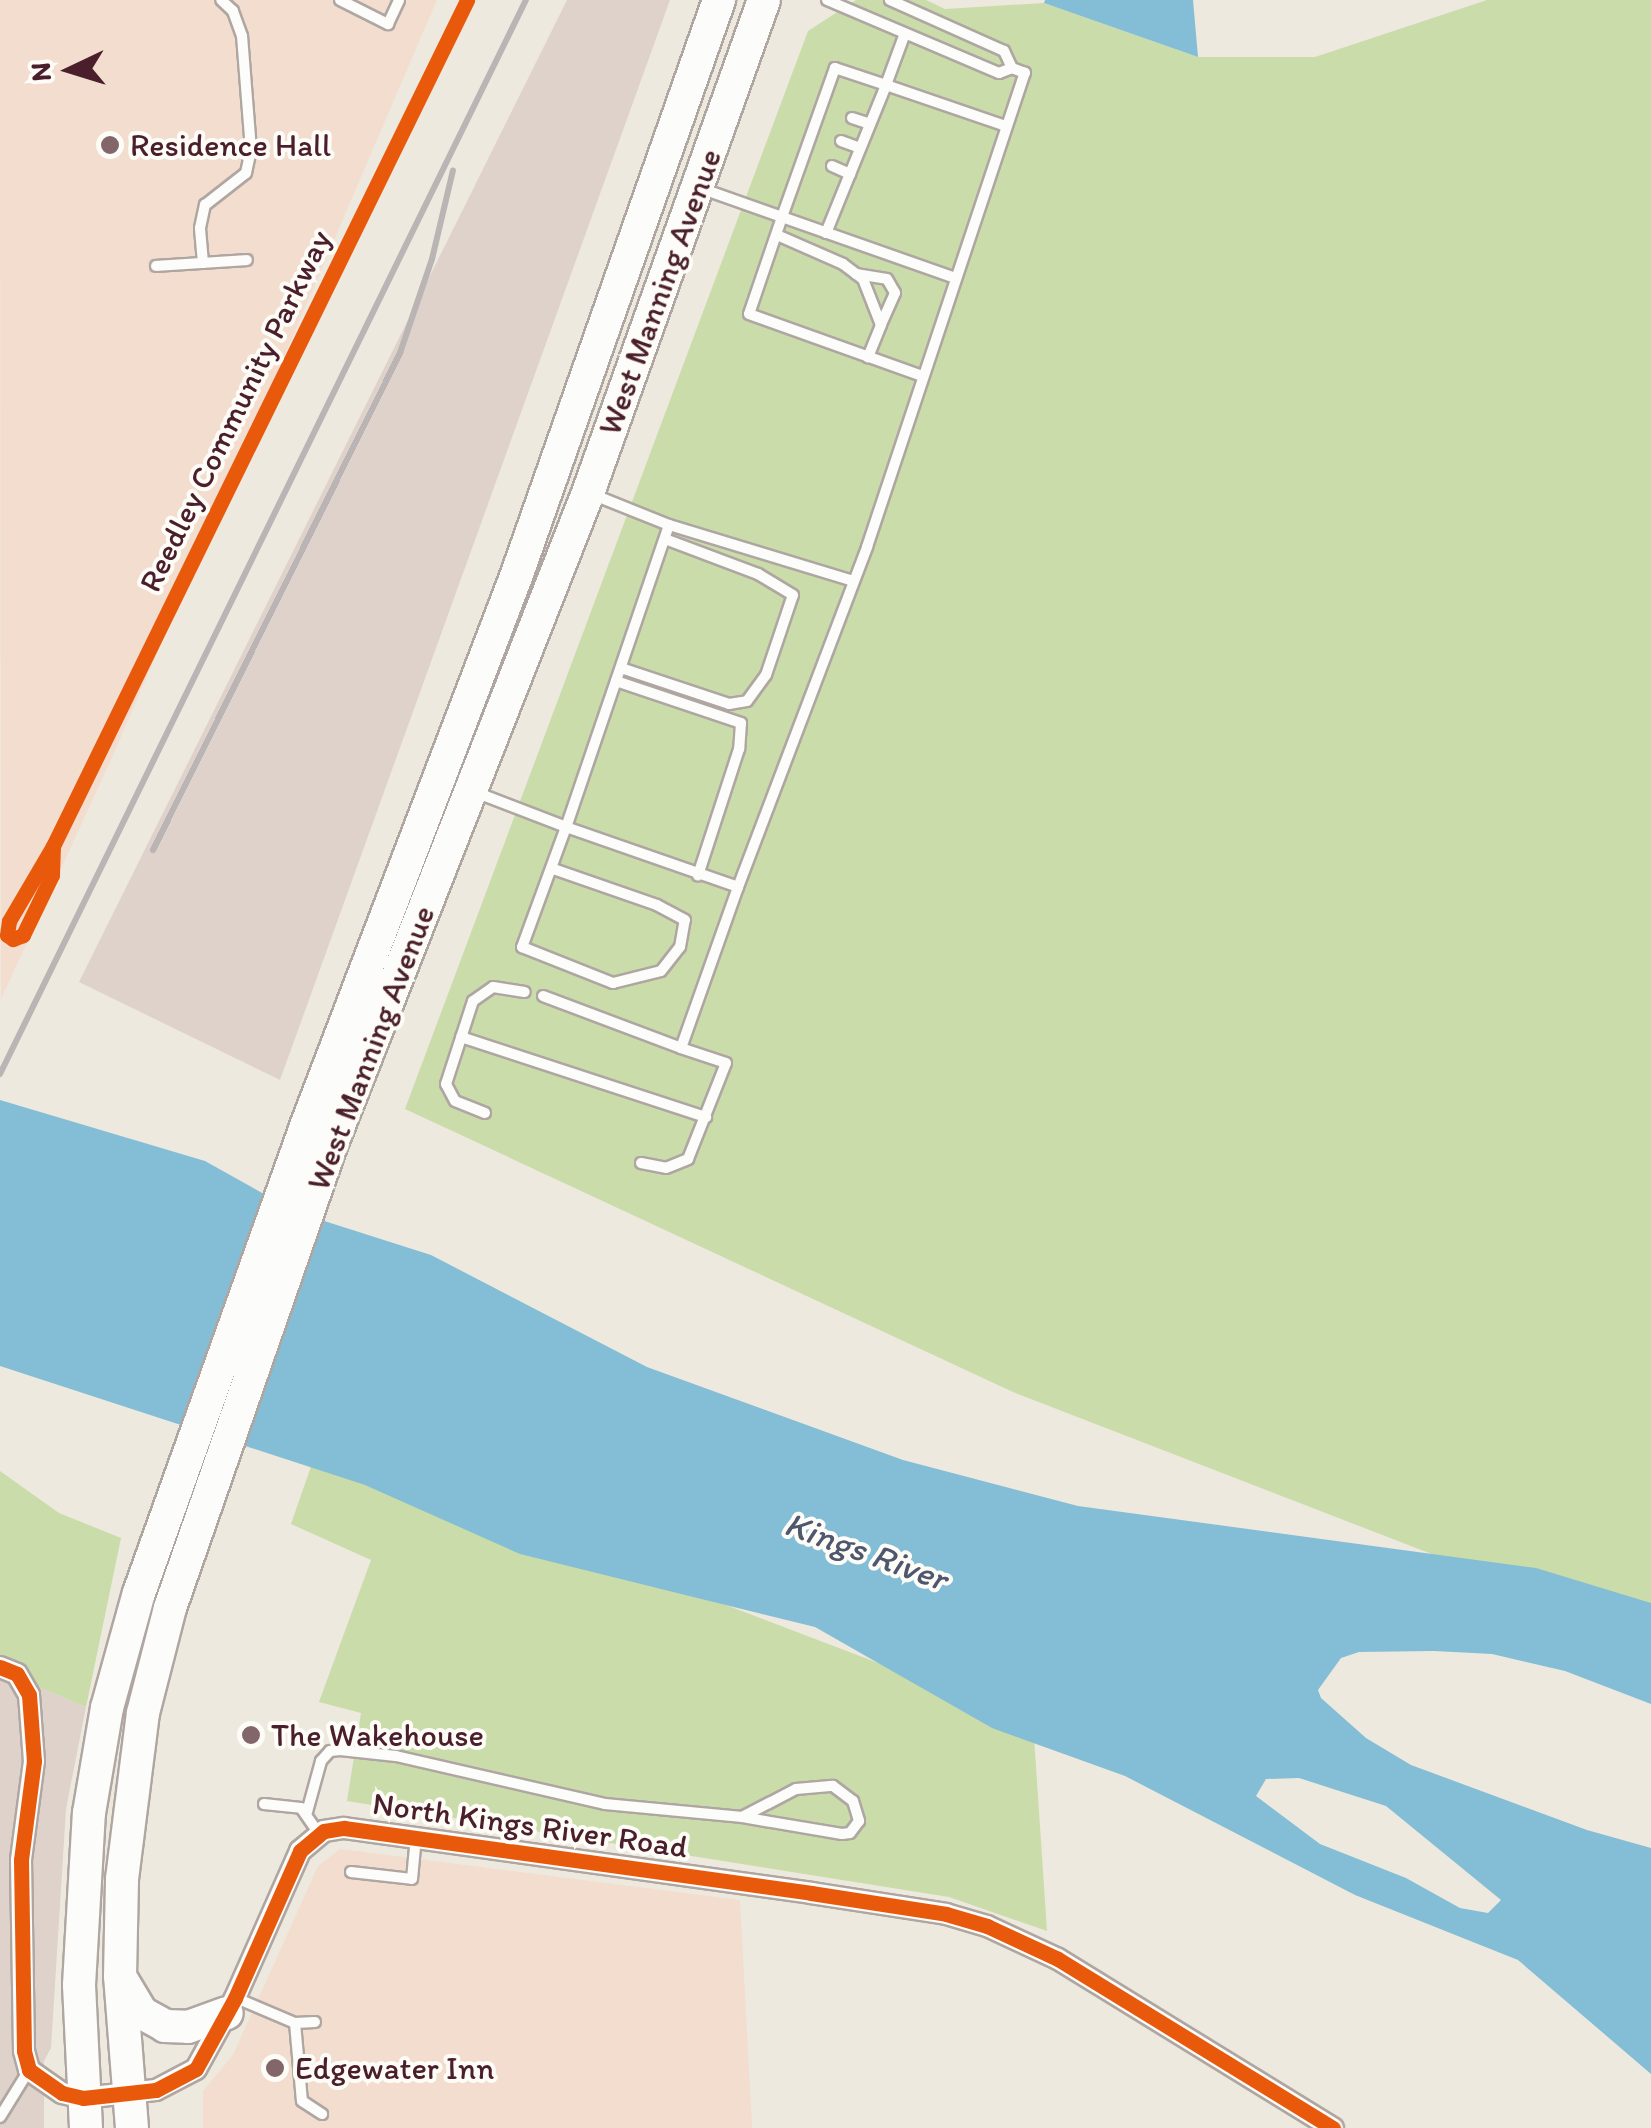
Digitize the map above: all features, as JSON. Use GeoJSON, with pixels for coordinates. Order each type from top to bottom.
{"type":"FeatureCollection","features":[{"type":"Feature","properties":{"kind":"main road","name":"West Manning Avenue"},"geometry":{"type":"LineString","coordinates":[[132,2128],[120,1976],[123,1863],[140,1728],[156,1658],[319,1133],[719,0]]}},
{"type":"Feature","properties":{"kind":"main road","name":"West Manning Avenue"},"geometry":{"type":"LineString","coordinates":[[84,2113],[80,1947],[88,1812],[107,1708],[161,1526],[319,1133],[472,790],[588,494],[764,0]]}},
{"type":"Feature","properties":{"kind":"main road"},"geometry":{"type":"LineString","coordinates":[[120,1976],[135,2004],[165,2026],[188,2027],[231,2005]]}},
{"type":"Feature","properties":{"kind":"street"},"geometry":{"type":"LineString","coordinates":[[0,1666],[16,1674],[29,1695],[34,1761],[22,1860],[24,2051],[29,2070],[84,2113],[128,2094],[164,2088],[196,2069],[231,2005],[300,1851],[319,1834]]}},
{"type":"Feature","properties":{"kind":"street","name":"North Kings River Road"},"geometry":{"type":"LineString","coordinates":[[319,1834],[344,1828],[416,1836],[946,1914],[988,1926],[1058,1959],[1332,2128]]}},
{"type":"Feature","properties":{"kind":"lane"},"geometry":{"type":"LineString","coordinates":[[203,263],[200,228],[206,205],[239,180],[250,162],[242,36],[233,12],[221,0]]}},
{"type":"Feature","properties":{"kind":"lane"},"geometry":{"type":"LineString","coordinates":[[340,0],[388,24],[398,0]]}},
{"type":"Feature","properties":{"kind":"lane"},"geometry":{"type":"LineString","coordinates":[[828,0],[999,74],[1012,68]]}},
{"type":"Feature","properties":{"kind":"lane"},"geometry":{"type":"LineString","coordinates":[[681,1048],[853,581],[1026,73],[1012,68],[1004,52],[890,0]]}},
{"type":"Feature","properties":{"kind":"lane"},"geometry":{"type":"LineString","coordinates":[[826,233],[904,36]]}},
{"type":"Feature","properties":{"kind":"lane"},"geometry":{"type":"LineString","coordinates":[[922,376],[749,314],[808,157],[835,68],[1006,126]]}},
{"type":"Feature","properties":{"kind":"lane"},"geometry":{"type":"LineString","coordinates":[[852,118],[870,124]]}},
{"type":"Feature","properties":{"kind":"lane"},"geometry":{"type":"LineString","coordinates":[[841,141],[860,148]]}},
{"type":"Feature","properties":{"kind":"lane"},"geometry":{"type":"LineString","coordinates":[[832,166],[850,174]]}},
{"type":"Feature","properties":{"kind":"lane"},"geometry":{"type":"LineString","coordinates":[[697,187],[955,278]]}},
{"type":"Feature","properties":{"kind":"lane"},"geometry":{"type":"LineString","coordinates":[[776,235],[856,274],[887,279],[895,293],[868,356]]}},
{"type":"Feature","properties":{"kind":"lane"},"geometry":{"type":"LineString","coordinates":[[156,266],[247,260]]}},
{"type":"Feature","properties":{"kind":"lane"},"geometry":{"type":"LineString","coordinates":[[856,274],[874,297],[881,325]]}},
{"type":"Feature","properties":{"kind":"lane"},"geometry":{"type":"LineString","coordinates":[[588,494],[669,525],[853,581]]}},
{"type":"Feature","properties":{"kind":"lane"},"geometry":{"type":"LineString","coordinates":[[551,868],[657,905],[685,920],[680,947],[662,971],[612,983],[522,947],[669,525]]}},
{"type":"Feature","properties":{"kind":"lane"},"geometry":{"type":"LineString","coordinates":[[620,668],[729,704],[747,701],[757,692],[777,643],[793,595],[782,584],[665,539]]}},
{"type":"Feature","properties":{"kind":"lane"},"geometry":{"type":"LineString","coordinates":[[616,681],[740,723],[739,749],[698,875]]}},
{"type":"Feature","properties":{"kind":"lane"},"geometry":{"type":"LineString","coordinates":[[472,790],[738,887]]}},
{"type":"Feature","properties":{"kind":"lane"},"geometry":{"type":"LineString","coordinates":[[485,1113],[455,1101],[446,1084],[473,1001],[493,987],[525,992]]}},
{"type":"Feature","properties":{"kind":"lane"},"geometry":{"type":"LineString","coordinates":[[543,996],[726,1062],[688,1160],[666,1168],[641,1163]]}},
{"type":"Feature","properties":{"kind":"lane"},"geometry":{"type":"LineString","coordinates":[[461,1038],[706,1117]]}},
{"type":"Feature","properties":{"kind":"lane"},"geometry":{"type":"LineString","coordinates":[[307,1812],[321,1762],[330,1751],[340,1750],[396,1756],[605,1804],[742,1817],[842,1834],[850,1833],[859,1821],[853,1800],[844,1791],[819,1786],[783,1794],[742,1817]]}},
{"type":"Feature","properties":{"kind":"lane"},"geometry":{"type":"LineString","coordinates":[[264,1804],[296,1806],[307,1812],[319,1834]]}},
{"type":"Feature","properties":{"kind":"lane"},"geometry":{"type":"LineString","coordinates":[[350,1872],[412,1879],[416,1836]]}},
{"type":"Feature","properties":{"kind":"lane"},"geometry":{"type":"LineString","coordinates":[[231,2005],[295,2023],[315,2022]]}},
{"type":"Feature","properties":{"kind":"lane"},"geometry":{"type":"LineString","coordinates":[[295,2023],[302,2102],[322,2114]]}},
{"type":"Feature","properties":{"kind":"lane"},"geometry":{"type":"LineString","coordinates":[[0,2117],[29,2070]]}},
{"type":"Feature","properties":{"kind":"shaded area"},"geometry":{"type":"Polygon","coordinates":[[[0,0],[437,0],[114,753],[1,999],[0,0]]]}},
{"type":"Feature","properties":{"kind":"shaded area"},"geometry":{"type":"Polygon","coordinates":[[[567,0],[670,0],[280,1080],[79,982],[567,0]]]}},
{"type":"Feature","properties":{"kind":"shaded area"},"geometry":{"type":"Polygon","coordinates":[[[0,1671],[86,1707],[66,1809],[51,2048],[44,2061],[44,2128],[0,2128],[0,1671]]]}},
{"type":"Feature","properties":{"kind":"shaded area"},"geometry":{"type":"Polygon","coordinates":[[[340,1849],[740,1900],[752,2128],[203,2128],[203,2091],[233,2055],[318,1866],[340,1849]]]}},
{"type":"Feature","properties":{"kind":"green space"},"geometry":{"type":"Polygon","coordinates":[[[856,0],[926,0],[945,9],[1044,3],[1198,57],[1315,57],[1487,0],[1651,0],[1651,1639],[1013,1392],[405,1109],[808,31],[856,0]]]}},
{"type":"Feature","properties":{"kind":"green space"},"geometry":{"type":"Polygon","coordinates":[[[317,1449],[1033,1722],[1047,1931],[949,1897],[347,1801],[361,1713],[319,1702],[371,1560],[291,1524],[317,1449]]]}},
{"type":"Feature","properties":{"kind":"green space"},"geometry":{"type":"Polygon","coordinates":[[[0,1471],[59,1513],[121,1538],[86,1707],[0,1671],[0,1471]]]}},
{"type":"Feature","properties":{"kind":"water"},"geometry":{"type":"Polygon","coordinates":[[[1193,0],[1198,57],[1044,3],[1193,0]]]}},
{"type":"Feature","properties":{"kind":"water","name":"Kings River"},"geometry":{"type":"Polygon","coordinates":[[[0,1100],[205,1161],[296,1212],[431,1255],[647,1367],[903,1460],[1078,1506],[1536,1568],[1651,1603],[1651,1704],[1565,1671],[1492,1654],[1434,1651],[1359,1652],[1341,1658],[1318,1690],[1321,1698],[1366,1738],[1411,1765],[1587,1830],[1651,1848],[1651,2074],[1518,1960],[1355,1895],[1125,1776],[992,1728],[815,1627],[520,1554],[365,1485],[0,1366],[0,1100]],[[1299,1778],[1266,1779],[1256,1796],[1320,1844],[1406,1878],[1460,1908],[1488,1913],[1501,1900],[1386,1806],[1299,1778]]]}},
{"type":"Feature","properties":{"kind":"railway"},"geometry":{"type":"LineString","coordinates":[[0,1074],[526,0]]}},
{"type":"Feature","properties":{"kind":"railway"},"geometry":{"type":"LineString","coordinates":[[153,850],[400,353],[432,259],[453,170]]}},
{"type":"Feature","properties":{"kind":"cycle path","name":"Reedley Community Parkway"},"geometry":{"type":"LineString","coordinates":[[53,846],[52,875],[23,935],[13,939],[7,935],[9,921],[53,846],[467,0]]}},
{"type":"Feature","properties":{"kind":"cycle path"},"geometry":{"type":"LineString","coordinates":[[0,1667],[17,1674],[29,1695],[34,1761],[21,1860],[24,2051],[29,2070],[62,2093],[83,2098],[156,2090],[196,2069],[235,1998],[300,1851],[324,1831],[344,1828],[811,1893],[946,1914],[987,1926],[1058,1959],[1333,2128]]}},
{"type":"Feature","properties":{"kind":"place","name":"Residence Hall"},"geometry":{"type":"Point","coordinates":[110,145]}},
{"type":"Feature","properties":{"kind":"place","name":"The Wakehouse"},"geometry":{"type":"Point","coordinates":[251,1735]}},
{"type":"Feature","properties":{"kind":"place","name":"Edgewater Inn"},"geometry":{"type":"Point","coordinates":[275,2068]}}]}
